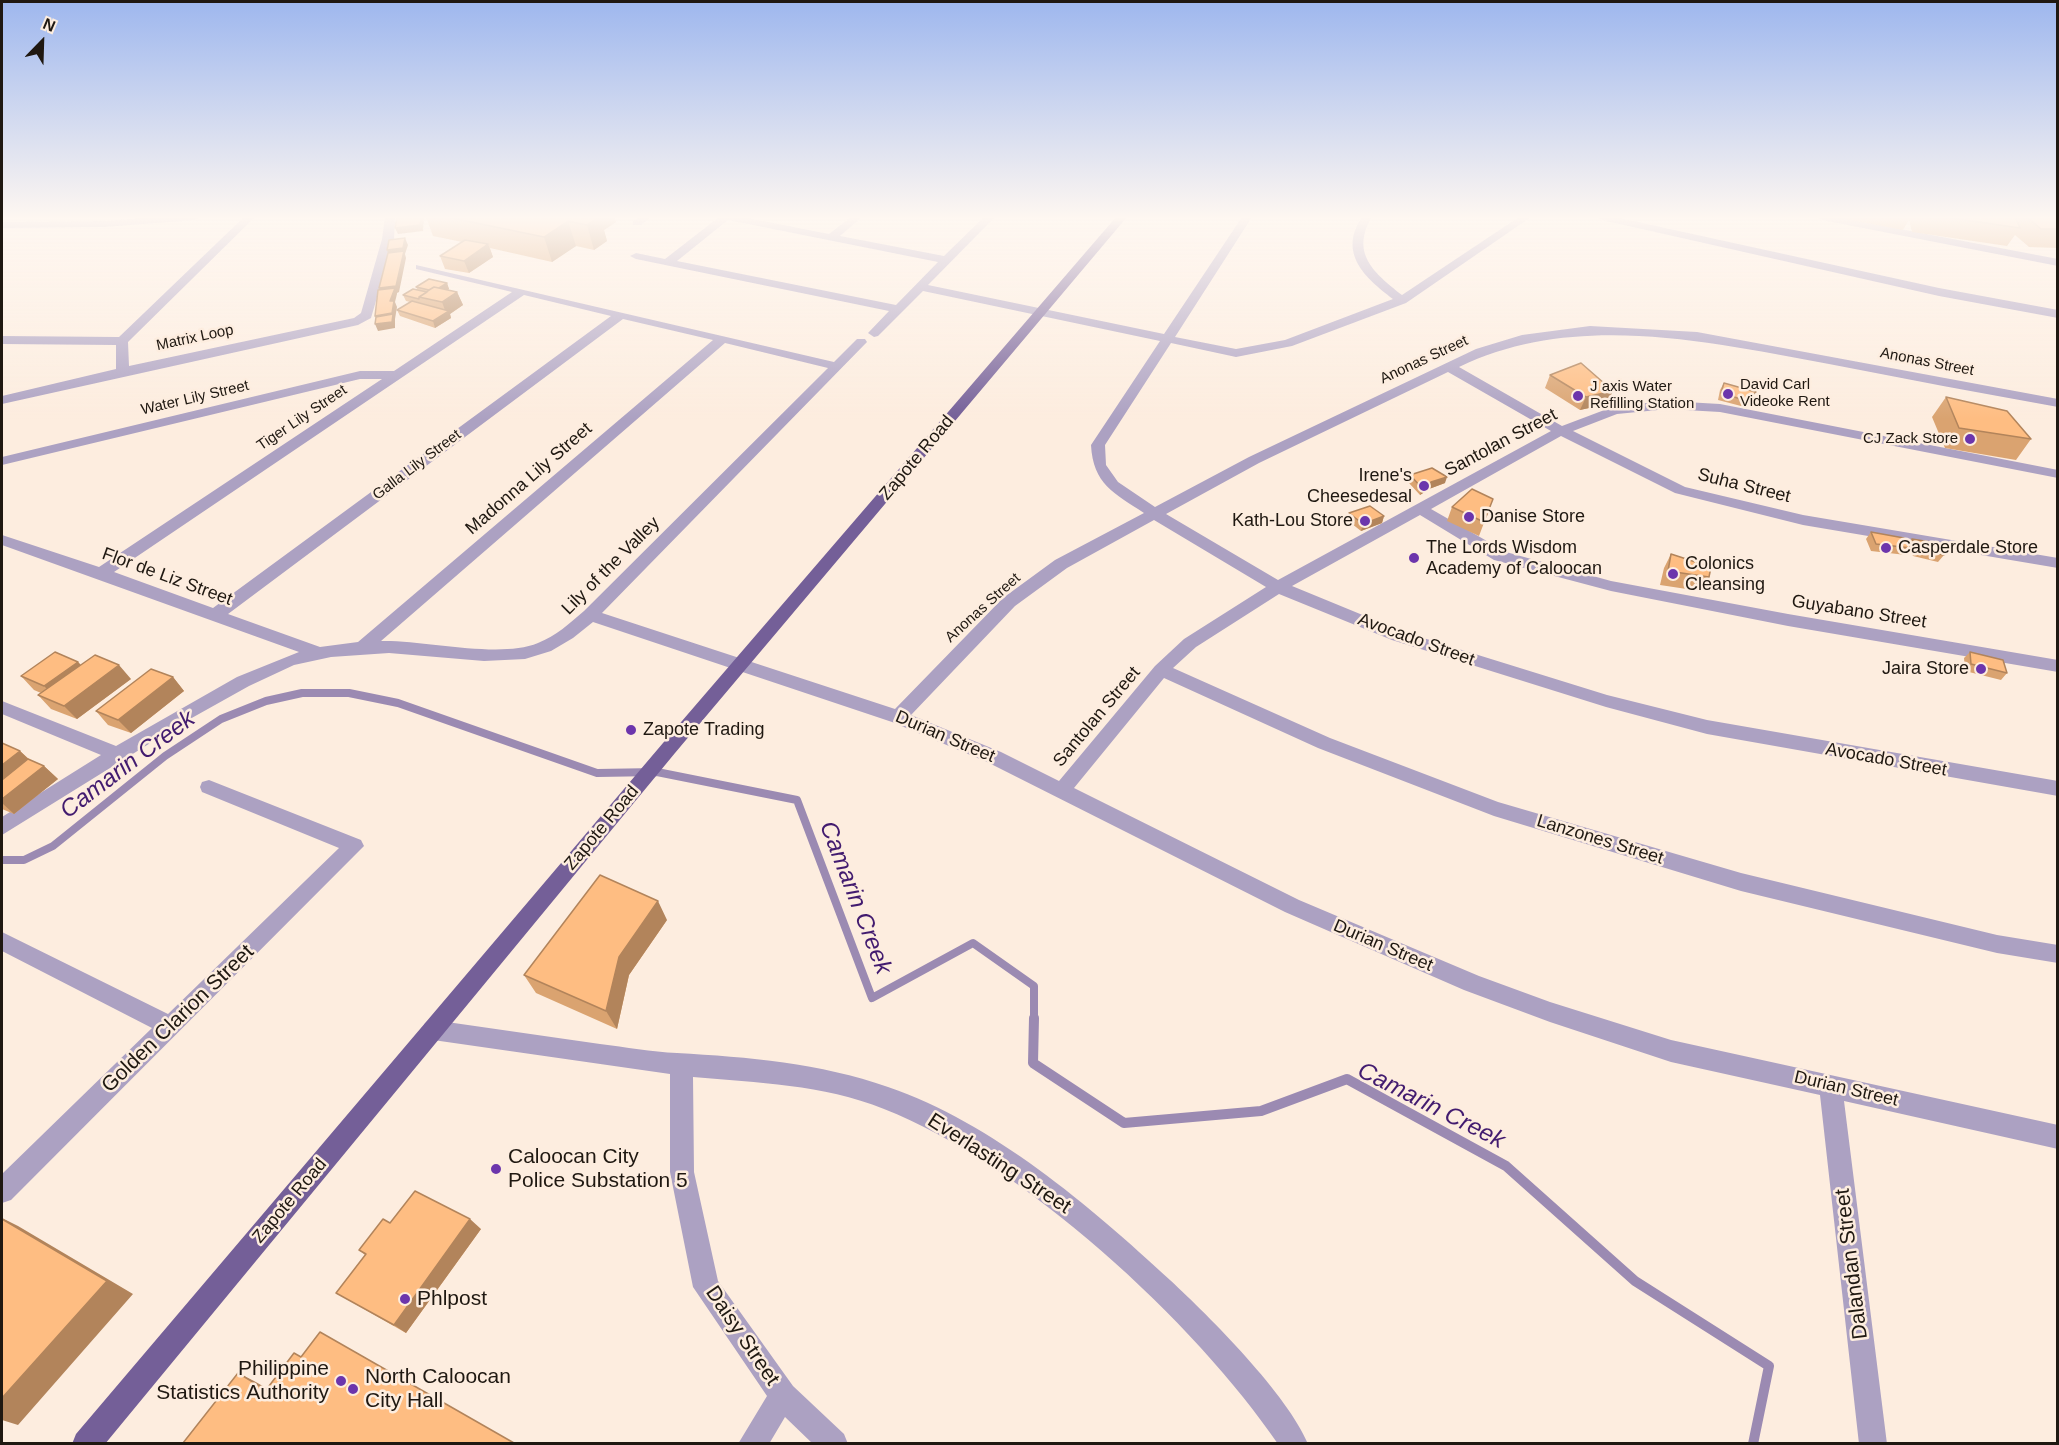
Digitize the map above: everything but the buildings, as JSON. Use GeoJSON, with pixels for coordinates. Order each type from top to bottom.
{"type":"FeatureCollection","features":[{"type":"Feature","properties":{"kind":"main road","name":"Zapote Road"},"geometry":{"type":"LineString","coordinates":[[86,1443],[669,748],[1065,284]]}},
{"type":"Feature","properties":{"kind":"street"},"geometry":{"type":"LineString","coordinates":[[2,340],[122,341],[180,284]]}},
{"type":"Feature","properties":{"kind":"street","name":"Matrix Loop"},"geometry":{"type":"LineString","coordinates":[[2,400],[363,318],[367,315],[375,284]]}},
{"type":"Feature","properties":{"kind":"street"},"geometry":{"type":"LineString","coordinates":[[494,284],[837,366]]}},
{"type":"Feature","properties":{"kind":"street"},"geometry":{"type":"LineString","coordinates":[[778,284],[899,309]]}},
{"type":"Feature","properties":{"kind":"street","name":"Lily of the Valley"},"geometry":{"type":"LineString","coordinates":[[2,827],[117,754],[240,683],[278,666],[319,653],[362,648],[410,647],[496,657],[518,656],[539,651],[558,642],[590,615],[837,366],[922,284]]}},
{"type":"Feature","properties":{"kind":"street","name":"Avocado Street"},"geometry":{"type":"LineString","coordinates":[[1203,284],[1098,445],[1099,465],[1113,485],[1155,514],[1278,587],[1398,636],[1606,700],[1707,727],[2058,789]]}},
{"type":"Feature","properties":{"kind":"street"},"geometry":{"type":"LineString","coordinates":[[1384,284],[1402,300]]}},
{"type":"Feature","properties":{"kind":"street"},"geometry":{"type":"LineString","coordinates":[[920,287],[1236,353],[1288,343],[1402,300],[1425,284]]}},
{"type":"Feature","properties":{"kind":"street"},"geometry":{"type":"LineString","coordinates":[[1907,284],[2058,314]]}},
{"type":"Feature","properties":{"kind":"street","name":"Tiger Lily Street"},"geometry":{"type":"LineString","coordinates":[[101,573],[522,291]]}},
{"type":"Feature","properties":{"kind":"street","name":"Galla Lily Street"},"geometry":{"type":"LineString","coordinates":[[214,615],[620,315]]}},
{"type":"Feature","properties":{"kind":"street","name":"Anonas Street"},"geometry":{"type":"LineString","coordinates":[[898,717],[963,647],[1009,602],[1061,564],[1254,460],[1479,352],[1542,335],[1590,330],[1642,331],[1730,341],[2058,403]]}},
{"type":"Feature","properties":{"kind":"street","name":"Madonna Lily Street"},"geometry":{"type":"LineString","coordinates":[[362,648],[722,339]]}},
{"type":"Feature","properties":{"kind":"street"},"geometry":{"type":"LineString","coordinates":[[122,341],[123,371]]}},
{"type":"Feature","properties":{"kind":"street","name":"Suha Street"},"geometry":{"type":"LineString","coordinates":[[1449,367],[1561,431],[1680,490],[1803,520],[2058,563]]}},
{"type":"Feature","properties":{"kind":"street","name":"Water Lily Street"},"geometry":{"type":"LineString","coordinates":[[2,461],[360,375],[396,375]]}},
{"type":"Feature","properties":{"kind":"street","name":"Santolan Street"},"geometry":{"type":"LineString","coordinates":[[1061,791],[1161,670],[1190,643],[1278,587],[1561,431],[1615,410],[1668,405],[1720,408],[2058,474]]}},
{"type":"Feature","properties":{"kind":"street","name":"Guyabano Street"},"geometry":{"type":"LineString","coordinates":[[1420,509],[1500,556],[1611,586],[1788,620],[2058,666]]}},
{"type":"Feature","properties":{"kind":"street","name":"Flor de Liz Street"},"geometry":{"type":"LineString","coordinates":[[2,540],[101,573],[319,653]]}},
{"type":"Feature","properties":{"kind":"street","name":"Durian Street"},"geometry":{"type":"LineString","coordinates":[[590,615],[898,717],[994,757],[1292,906],[1472,984],[1671,1051],[2058,1137]]}},
{"type":"Feature","properties":{"kind":"street","name":"Lanzones Street"},"geometry":{"type":"LineString","coordinates":[[1161,670],[1324,743],[1494,808],[1741,882],[1997,944],[2058,954]]}},
{"type":"Feature","properties":{"kind":"street"},"geometry":{"type":"LineString","coordinates":[[2,707],[117,754]]}},
{"type":"Feature","properties":{"kind":"street","name":"Golden Clarion Street"},"geometry":{"type":"LineString","coordinates":[[2,1191],[354,846],[209,787]]}},
{"type":"Feature","properties":{"kind":"street"},"geometry":{"type":"LineString","coordinates":[[3,944],[170,1026]]}},
{"type":"Feature","properties":{"kind":"street","name":"Everlasting Street"},"geometry":{"type":"LineString","coordinates":[[433,1030],[681,1064],[831,1080],[875,1093],[926,1115],[990,1153],[1073,1213],[1180,1307],[1237,1368],[1294,1443]]}},
{"type":"Feature","properties":{"kind":"street","name":"Daisy Street"},"geometry":{"type":"LineString","coordinates":[[681,1064],[682,1173],[706,1287],[783,1396],[834,1443]]}},
{"type":"Feature","properties":{"kind":"street","name":"Dalandan Street"},"geometry":{"type":"LineString","coordinates":[[1830,1085],[1873,1443]]}},
{"type":"Feature","properties":{"kind":"street"},"geometry":{"type":"LineString","coordinates":[[752,1443],[783,1396]]}},
{"type":"Feature","properties":{"kind":"waterway","name":"Camarin Creek"},"geometry":{"type":"LineString","coordinates":[[2,860],[24,860],[53,846],[165,756],[221,719],[266,701],[302,693],[349,693],[398,703],[597,773],[657,772],[797,800],[872,998],[973,943],[1034,986],[1034,1018]]}},
{"type":"Feature","properties":{"kind":"waterway","name":"Camarin Creek"},"geometry":{"type":"LineString","coordinates":[[1034,1018],[1033,1063],[1124,1123],[1261,1111],[1347,1079],[1506,1166],[1635,1281],[1769,1366],[1753,1444]]}},
{"type":"Feature","properties":{"kind":"place","name":"David Carl Videoke Rent"},"geometry":{"type":"Point","coordinates":[1728,394]}},
{"type":"Feature","properties":{"kind":"place","name":"J axis Water Refilling Station"},"geometry":{"type":"Point","coordinates":[1578,396]}},
{"type":"Feature","properties":{"kind":"place","name":"CJ Zack Store"},"geometry":{"type":"Point","coordinates":[1970,439]}},
{"type":"Feature","properties":{"kind":"place","name":"Irene's Cheesedesal"},"geometry":{"type":"Point","coordinates":[1424,486]}},
{"type":"Feature","properties":{"kind":"place","name":"Danise Store"},"geometry":{"type":"Point","coordinates":[1469,517]}},
{"type":"Feature","properties":{"kind":"place","name":"Kath-Lou Store"},"geometry":{"type":"Point","coordinates":[1365,521]}},
{"type":"Feature","properties":{"kind":"place","name":"Casperdale Store"},"geometry":{"type":"Point","coordinates":[1886,548]}},
{"type":"Feature","properties":{"kind":"place","name":"The Lords Wisdom Academy of Caloocan"},"geometry":{"type":"Point","coordinates":[1414,558]}},
{"type":"Feature","properties":{"kind":"place","name":"Colonics Cleansing"},"geometry":{"type":"Point","coordinates":[1673,574]}},
{"type":"Feature","properties":{"kind":"place","name":"Jaira Store"},"geometry":{"type":"Point","coordinates":[1981,669]}},
{"type":"Feature","properties":{"kind":"place","name":"Zapote Trading"},"geometry":{"type":"Point","coordinates":[631,730]}},
{"type":"Feature","properties":{"kind":"place","name":"Caloocan City Police Substation 5"},"geometry":{"type":"Point","coordinates":[496,1169]}},
{"type":"Feature","properties":{"kind":"place","name":"Phlpost"},"geometry":{"type":"Point","coordinates":[405,1299]}},
{"type":"Feature","properties":{"kind":"place","name":"Philippine Statistics Authority"},"geometry":{"type":"Point","coordinates":[341,1381]}},
{"type":"Feature","properties":{"kind":"place","name":"North Caloocan City Hall"},"geometry":{"type":"Point","coordinates":[353,1389]}}]}
